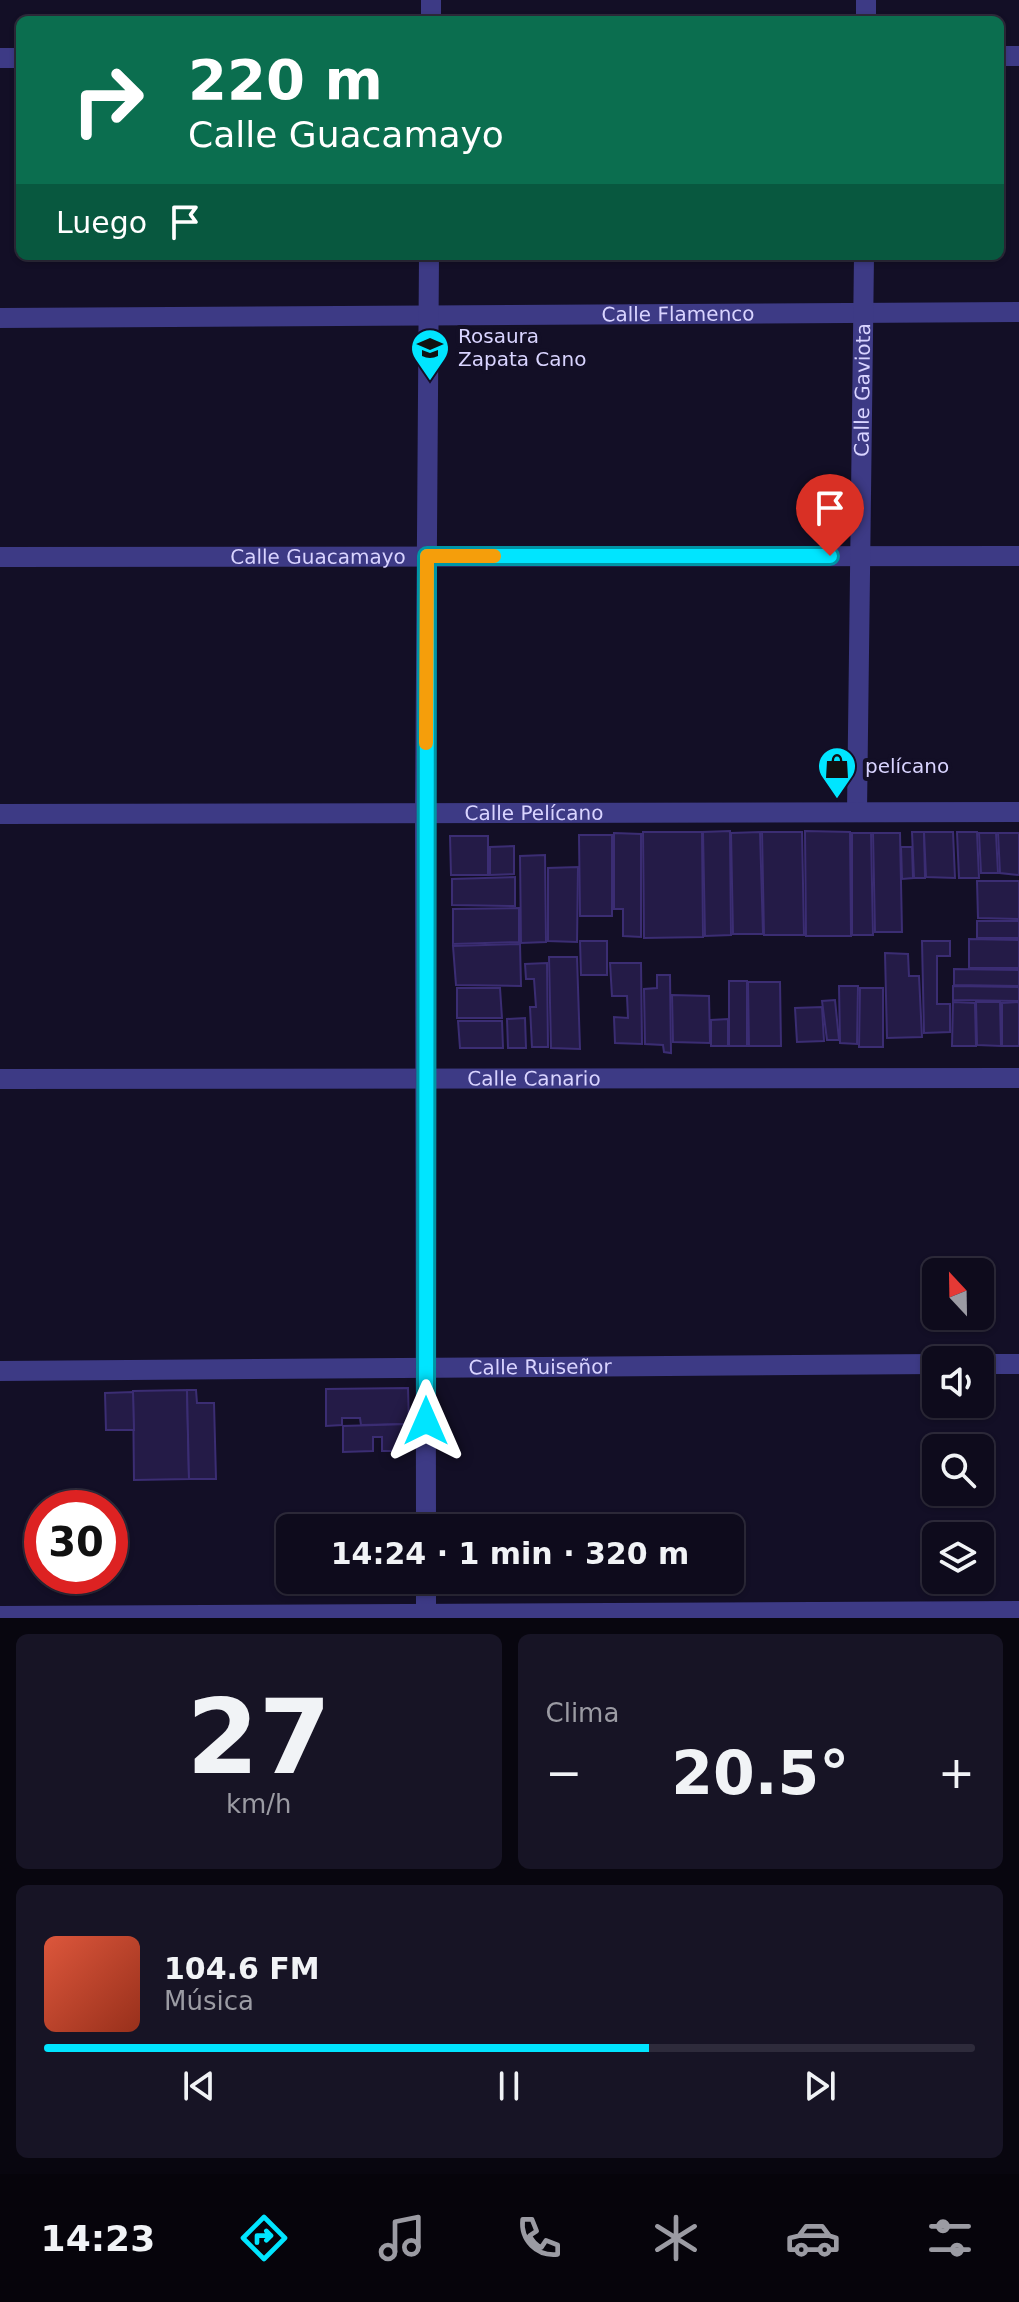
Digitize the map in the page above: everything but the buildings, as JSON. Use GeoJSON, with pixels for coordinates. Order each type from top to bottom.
{"type":"FeatureCollection","features":[{"type":"Feature","properties":{"kind":"street"},"geometry":{"type":"LineString","coordinates":[[426,1514],[425,814],[429,260]]}},
{"type":"Feature","properties":{"kind":"street","name":"Calle Gaviota"},"geometry":{"type":"LineString","coordinates":[[857,812],[864,260]]}},
{"type":"Feature","properties":{"kind":"street","name":"Calle Flamenco"},"geometry":{"type":"LineString","coordinates":[[0,318],[1019,312]]}},
{"type":"Feature","properties":{"kind":"street","name":"Calle Guacamayo"},"geometry":{"type":"LineString","coordinates":[[0,557],[1019,556]]}},
{"type":"Feature","properties":{"kind":"street","name":"Calle Pelícano"},"geometry":{"type":"LineString","coordinates":[[0,814],[1019,812]]}},
{"type":"Feature","properties":{"kind":"street","name":"Calle Canario"},"geometry":{"type":"LineString","coordinates":[[0,1079],[1019,1078]]}},
{"type":"Feature","properties":{"kind":"street","name":"Calle Ruiseñor"},"geometry":{"type":"LineString","coordinates":[[0,1371],[922,1364]]}},
{"type":"Feature","properties":{"kind":"street"},"geometry":{"type":"LineString","coordinates":[[994,1364],[1019,1364]]}},
{"type":"Feature","properties":{"kind":"street"},"geometry":{"type":"LineString","coordinates":[[426,1594],[426,1616]]}},
{"type":"Feature","properties":{"kind":"street"},"geometry":{"type":"LineString","coordinates":[[0,1616],[1019,1611]]}},
{"type":"Feature","properties":{"kind":"slow traffic"},"geometry":{"type":"LineString","coordinates":[[426,743],[427,556],[494,556]]}},
{"type":"Feature","properties":{"kind":"place","name":"Rosaura Zapata Cano"},"geometry":{"type":"Point","coordinates":[430,382]}},
{"type":"Feature","properties":{"kind":"place","name":"pelícano"},"geometry":{"type":"Point","coordinates":[837,800]}},
{"type":"Feature","properties":{"kind":"route"},"geometry":{"type":"LineString","coordinates":[[426,1421],[427,556],[830,556]]}}]}
